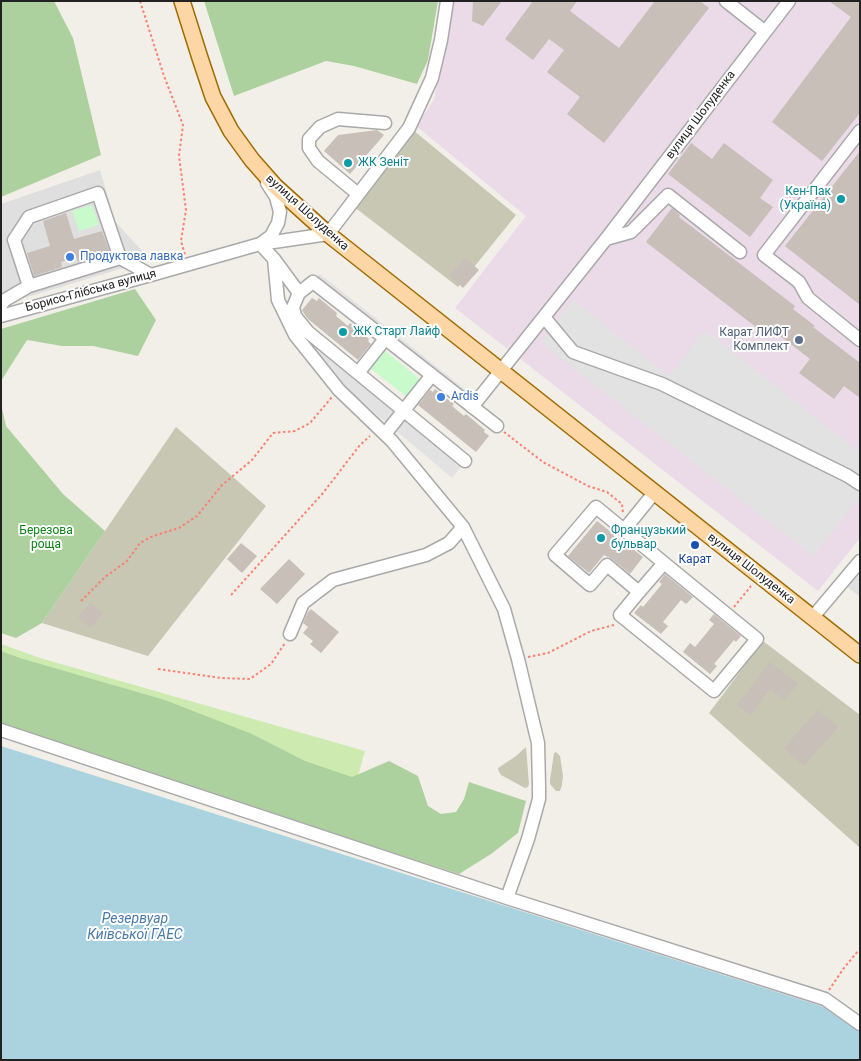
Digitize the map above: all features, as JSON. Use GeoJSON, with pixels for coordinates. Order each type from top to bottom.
{"type":"FeatureCollection","features":[{"type":"Feature","properties":{"kind":"main road","name":"вулиця Шолуденка"},"geometry":{"type":"LineString","coordinates":[[182,1],[213,96],[231,131],[252,160],[276,186],[328,234],[860,655]]}},
{"type":"Feature","properties":{"kind":"street"},"geometry":{"type":"LineString","coordinates":[[328,234],[409,128],[432,78],[441,40],[447,1]]}},
{"type":"Feature","properties":{"kind":"street"},"geometry":{"type":"LineString","coordinates":[[726,1],[764,31]]}},
{"type":"Feature","properties":{"kind":"street","name":"вулиця Шолуденка"},"geometry":{"type":"LineString","coordinates":[[501,371],[606,239],[764,31],[783,3]]}},
{"type":"Feature","properties":{"kind":"street"},"geometry":{"type":"LineString","coordinates":[[358,194],[318,161],[309,148],[309,139],[320,127],[338,118],[385,123]]}},
{"type":"Feature","properties":{"kind":"street"},"geometry":{"type":"LineString","coordinates":[[860,130],[764,255],[799,282],[808,298],[860,340]]}},
{"type":"Feature","properties":{"kind":"street"},"geometry":{"type":"LineString","coordinates":[[252,160],[276,196],[280,212],[278,223],[271,236],[260,244],[274,259],[299,293]]}},
{"type":"Feature","properties":{"kind":"street"},"geometry":{"type":"LineString","coordinates":[[28,286],[14,240],[29,217],[98,193],[120,258],[151,275]]}},
{"type":"Feature","properties":{"kind":"street"},"geometry":{"type":"LineString","coordinates":[[606,239],[631,232],[668,195],[740,252]]}},
{"type":"Feature","properties":{"kind":"street","name":"Борисо-Глібська вулиця"},"geometry":{"type":"LineString","coordinates":[[1,316],[260,244],[328,234]]}},
{"type":"Feature","properties":{"kind":"street"},"geometry":{"type":"LineString","coordinates":[[1,305],[5,300],[28,286],[120,258]]}},
{"type":"Feature","properties":{"kind":"street"},"geometry":{"type":"LineString","coordinates":[[274,259],[278,300],[295,335],[339,390],[382,430],[463,527],[504,610],[518,659],[538,744],[539,799],[528,839],[507,898]]}},
{"type":"Feature","properties":{"kind":"street"},"geometry":{"type":"LineString","coordinates":[[465,461],[308,332],[296,316],[293,307],[299,293],[313,282],[497,426]]}},
{"type":"Feature","properties":{"kind":"street"},"geometry":{"type":"LineString","coordinates":[[544,317],[573,352],[662,384],[840,471],[860,484]]}},
{"type":"Feature","properties":{"kind":"street"},"geometry":{"type":"LineString","coordinates":[[358,374],[385,339]]}},
{"type":"Feature","properties":{"kind":"street"},"geometry":{"type":"LineString","coordinates":[[472,407],[501,371]]}},
{"type":"Feature","properties":{"kind":"street"},"geometry":{"type":"LineString","coordinates":[[382,430],[403,411],[432,375]]}},
{"type":"Feature","properties":{"kind":"street"},"geometry":{"type":"LineString","coordinates":[[624,530],[654,493]]}},
{"type":"Feature","properties":{"kind":"street"},"geometry":{"type":"LineString","coordinates":[[639,592],[607,565],[590,585],[555,555],[596,506],[756,639],[714,691],[620,616],[664,563]]}},
{"type":"Feature","properties":{"kind":"street"},"geometry":{"type":"LineString","coordinates":[[290,634],[303,603],[333,580],[426,554],[449,543],[463,527]]}},
{"type":"Feature","properties":{"kind":"street"},"geometry":{"type":"LineString","coordinates":[[812,618],[860,561]]}},
{"type":"Feature","properties":{"kind":"street"},"geometry":{"type":"LineString","coordinates":[[1,730],[507,898],[825,999],[860,1024]]}},
{"type":"Feature","properties":{"kind":"path"},"geometry":{"type":"LineString","coordinates":[[140,1],[164,76],[183,125],[179,156],[186,210],[181,241],[188,264]]}},
{"type":"Feature","properties":{"kind":"path"},"geometry":{"type":"LineString","coordinates":[[81,601],[105,577],[127,561],[140,543],[153,536],[179,528],[197,516],[222,485],[252,460],[273,433],[295,431],[310,423],[339,390]]}},
{"type":"Feature","properties":{"kind":"path"},"geometry":{"type":"LineString","coordinates":[[497,426],[543,462],[588,486],[608,492],[622,504],[624,530]]}},
{"type":"Feature","properties":{"kind":"path"},"geometry":{"type":"LineString","coordinates":[[232,594],[323,493],[360,445],[382,430]]}},
{"type":"Feature","properties":{"kind":"path"},"geometry":{"type":"LineString","coordinates":[[728,615],[759,576]]}},
{"type":"Feature","properties":{"kind":"path"},"geometry":{"type":"LineString","coordinates":[[518,659],[548,653],[591,631],[627,621]]}},
{"type":"Feature","properties":{"kind":"path"},"geometry":{"type":"LineString","coordinates":[[158,668],[221,678],[250,679],[271,664],[290,634]]}},
{"type":"Feature","properties":{"kind":"path"},"geometry":{"type":"LineString","coordinates":[[825,999],[844,968],[860,950]]}},
{"type":"Feature","properties":{"kind":"shaded area"},"geometry":{"type":"Polygon","coordinates":[[[452,1],[860,1],[860,538],[818,591],[455,308],[526,216],[416,126],[434,100],[452,1]]]}},
{"type":"Feature","properties":{"kind":"shaded area"},"geometry":{"type":"Polygon","coordinates":[[[413,130],[516,215],[458,287],[353,206],[413,130]]]}},
{"type":"Feature","properties":{"kind":"shaded area"},"geometry":{"type":"Polygon","coordinates":[[[100,170],[115,221],[150,260],[1,305],[1,204],[100,170]]]}},
{"type":"Feature","properties":{"kind":"shaded area"},"geometry":{"type":"Polygon","coordinates":[[[320,274],[476,398],[471,404],[315,279],[320,274]]]}},
{"type":"Feature","properties":{"kind":"shaded area"},"geometry":{"type":"Polygon","coordinates":[[[573,300],[669,376],[705,330],[860,453],[860,497],[813,556],[541,343],[573,300]]]}},
{"type":"Feature","properties":{"kind":"shaded area"},"geometry":{"type":"Polygon","coordinates":[[[306,335],[399,412],[388,424],[344,386],[303,338],[306,335]]]}},
{"type":"Feature","properties":{"kind":"shaded area"},"geometry":{"type":"Polygon","coordinates":[[[405,416],[463,464],[452,478],[394,429],[405,416]]]}},
{"type":"Feature","properties":{"kind":"shaded area"},"geometry":{"type":"Polygon","coordinates":[[[176,427],[266,506],[148,656],[42,623],[176,427]]]}},
{"type":"Feature","properties":{"kind":"shaded area"},"geometry":{"type":"Polygon","coordinates":[[[860,570],[860,597],[846,586],[860,570]]]}},
{"type":"Feature","properties":{"kind":"shaded area"},"geometry":{"type":"Polygon","coordinates":[[[763,641],[860,715],[860,848],[709,713],[763,641]]]}},
{"type":"Feature","properties":{"kind":"shaded area"},"geometry":{"type":"Polygon","coordinates":[[[526,747],[529,784],[525,788],[501,775],[498,768],[526,747]]]}},
{"type":"Feature","properties":{"kind":"shaded area"},"geometry":{"type":"Polygon","coordinates":[[[556,752],[560,756],[563,776],[560,791],[556,791],[550,784],[554,753],[556,752]]]}},
{"type":"Feature","properties":{"kind":"green space"},"geometry":{"type":"Polygon","coordinates":[[[1,1],[54,1],[73,38],[101,155],[1,197],[1,1]]]}},
{"type":"Feature","properties":{"kind":"green space"},"geometry":{"type":"Polygon","coordinates":[[[204,1],[438,1],[428,60],[417,84],[354,66],[326,61],[234,96],[204,1]]]}},
{"type":"Feature","properties":{"kind":"green space"},"geometry":{"type":"Polygon","coordinates":[[[92,205],[99,225],[79,231],[72,211],[92,205]]]}},
{"type":"Feature","properties":{"kind":"green space"},"geometry":{"type":"Polygon","coordinates":[[[135,289],[156,320],[138,356],[93,346],[62,346],[27,340],[1,381],[1,329],[135,289]]]}},
{"type":"Feature","properties":{"kind":"green space"},"geometry":{"type":"Polygon","coordinates":[[[384,350],[421,380],[407,397],[370,368],[384,350]]]}},
{"type":"Feature","properties":{"kind":"green space","name":"Березова роща"},"geometry":{"type":"Polygon","coordinates":[[[1,404],[6,426],[63,494],[105,531],[42,623],[16,638],[1,633],[1,404]]]}},
{"type":"Feature","properties":{"kind":"green space"},"geometry":{"type":"Polygon","coordinates":[[[1,644],[40,658],[365,751],[355,787],[1,674],[1,644]]]}},
{"type":"Feature","properties":{"kind":"green space"},"geometry":{"type":"Polygon","coordinates":[[[1,651],[165,700],[252,734],[305,761],[352,777],[389,761],[418,776],[428,806],[441,814],[456,812],[464,799],[469,782],[526,801],[518,833],[491,854],[459,874],[1,726],[1,651]]]}},
{"type":"Feature","properties":{"kind":"water","name":"Резервуар Київської ГАЕС"},"geometry":{"type":"Polygon","coordinates":[[[1,746],[824,1007],[860,1032],[860,1060],[1,1060],[1,746]]]}},
{"type":"Feature","properties":{"kind":"building"},"geometry":{"type":"Polygon","coordinates":[[[473,1],[502,1],[483,26],[472,21],[473,1]]]}},
{"type":"Feature","properties":{"kind":"building"},"geometry":{"type":"Polygon","coordinates":[[[533,1],[577,1],[570,11],[619,48],[655,1],[700,1],[709,8],[604,143],[567,114],[580,97],[547,72],[564,50],[549,39],[533,60],[505,39],[533,1]]]}},
{"type":"Feature","properties":{"kind":"building"},"geometry":{"type":"Polygon","coordinates":[[[829,1],[860,1],[860,113],[822,161],[772,122],[851,17],[829,1]]]}},
{"type":"Feature","properties":{"kind":"building","name":"ЖК Зеніт"},"geometry":{"type":"Polygon","coordinates":[[[377,130],[384,135],[350,174],[324,151],[338,135],[377,130]]]}},
{"type":"Feature","properties":{"kind":"building"},"geometry":{"type":"Polygon","coordinates":[[[691,143],[712,159],[724,143],[773,180],[760,198],[773,207],[750,237],[668,174],[691,143]]]}},
{"type":"Feature","properties":{"kind":"building","name":"Кен-Пак (Україна)"},"geometry":{"type":"Polygon","coordinates":[[[860,151],[860,305],[785,246],[860,151]]]}},
{"type":"Feature","properties":{"kind":"building"},"geometry":{"type":"Polygon","coordinates":[[[672,208],[680,215],[679,217],[795,306],[793,309],[815,326],[813,327],[860,363],[860,398],[844,386],[834,399],[799,373],[810,359],[775,332],[770,338],[646,242],[672,208]]]}},
{"type":"Feature","properties":{"kind":"building"},"geometry":{"type":"Polygon","coordinates":[[[66,213],[74,239],[102,231],[110,253],[78,262],[76,257],[61,262],[62,267],[34,276],[27,253],[50,246],[43,221],[66,213]]]}},
{"type":"Feature","properties":{"kind":"building"},"geometry":{"type":"Polygon","coordinates":[[[465,258],[479,270],[463,288],[449,275],[465,258]]]}},
{"type":"Feature","properties":{"kind":"building","name":"ЖК Старт Лайф"},"geometry":{"type":"Polygon","coordinates":[[[312,298],[317,301],[319,298],[337,313],[336,316],[348,326],[350,323],[369,339],[368,341],[371,344],[358,360],[308,319],[302,310],[312,298]]]}},
{"type":"Feature","properties":{"kind":"building"},"geometry":{"type":"Polygon","coordinates":[[[435,389],[454,404],[452,406],[464,416],[466,414],[485,430],[484,432],[489,436],[476,452],[418,405],[430,390],[433,392],[435,389]]]}},
{"type":"Feature","properties":{"kind":"building","name":"Французький бульвар"},"geometry":{"type":"Polygon","coordinates":[[[597,521],[643,557],[630,574],[604,555],[589,573],[568,556],[597,521]]]}},
{"type":"Feature","properties":{"kind":"building"},"geometry":{"type":"Polygon","coordinates":[[[241,543],[257,556],[242,573],[227,559],[241,543]]]}},
{"type":"Feature","properties":{"kind":"building"},"geometry":{"type":"Polygon","coordinates":[[[289,559],[305,574],[277,604],[260,589],[289,559]]]}},
{"type":"Feature","properties":{"kind":"building"},"geometry":{"type":"Polygon","coordinates":[[[665,574],[693,597],[686,604],[681,600],[663,622],[668,626],[661,634],[634,613],[641,605],[643,607],[662,584],[659,582],[665,574]]]}},
{"type":"Feature","properties":{"kind":"building"},"geometry":{"type":"Polygon","coordinates":[[[90,603],[103,613],[90,628],[78,617],[90,603]]]}},
{"type":"Feature","properties":{"kind":"building"},"geometry":{"type":"Polygon","coordinates":[[[311,609],[339,632],[321,653],[310,644],[313,641],[303,633],[308,627],[303,623],[311,609]]]}},
{"type":"Feature","properties":{"kind":"building"},"geometry":{"type":"Polygon","coordinates":[[[714,614],[741,636],[736,642],[734,640],[714,664],[717,666],[710,674],[683,652],[690,643],[695,647],[714,624],[709,620],[714,614]]]}},
{"type":"Feature","properties":{"kind":"building"},"geometry":{"type":"Polygon","coordinates":[[[770,662],[798,683],[785,700],[770,689],[751,715],[737,705],[770,662]]]}},
{"type":"Feature","properties":{"kind":"building"},"geometry":{"type":"Polygon","coordinates":[[[818,710],[838,727],[804,766],[784,748],[818,710]]]}},
{"type":"Feature","properties":{"kind":"place","name":"ЖК Зеніт"},"geometry":{"type":"Point","coordinates":[348,163]}},
{"type":"Feature","properties":{"kind":"place","name":"Кен-Пак (Україна)"},"geometry":{"type":"Point","coordinates":[841,199]}},
{"type":"Feature","properties":{"kind":"place","name":"Продуктова лавка"},"geometry":{"type":"Point","coordinates":[70,257]}},
{"type":"Feature","properties":{"kind":"place","name":"ЖК Старт Лайф"},"geometry":{"type":"Point","coordinates":[343,332]}},
{"type":"Feature","properties":{"kind":"place","name":"Карат ЛИФТ Комплект"},"geometry":{"type":"Point","coordinates":[799,340]}},
{"type":"Feature","properties":{"kind":"place","name":"Ardis"},"geometry":{"type":"Point","coordinates":[441,397]}},
{"type":"Feature","properties":{"kind":"place","name":"Французький бульвар"},"geometry":{"type":"Point","coordinates":[601,538]}},
{"type":"Feature","properties":{"kind":"place","name":"Карат"},"geometry":{"type":"Point","coordinates":[695,545]}}]}
